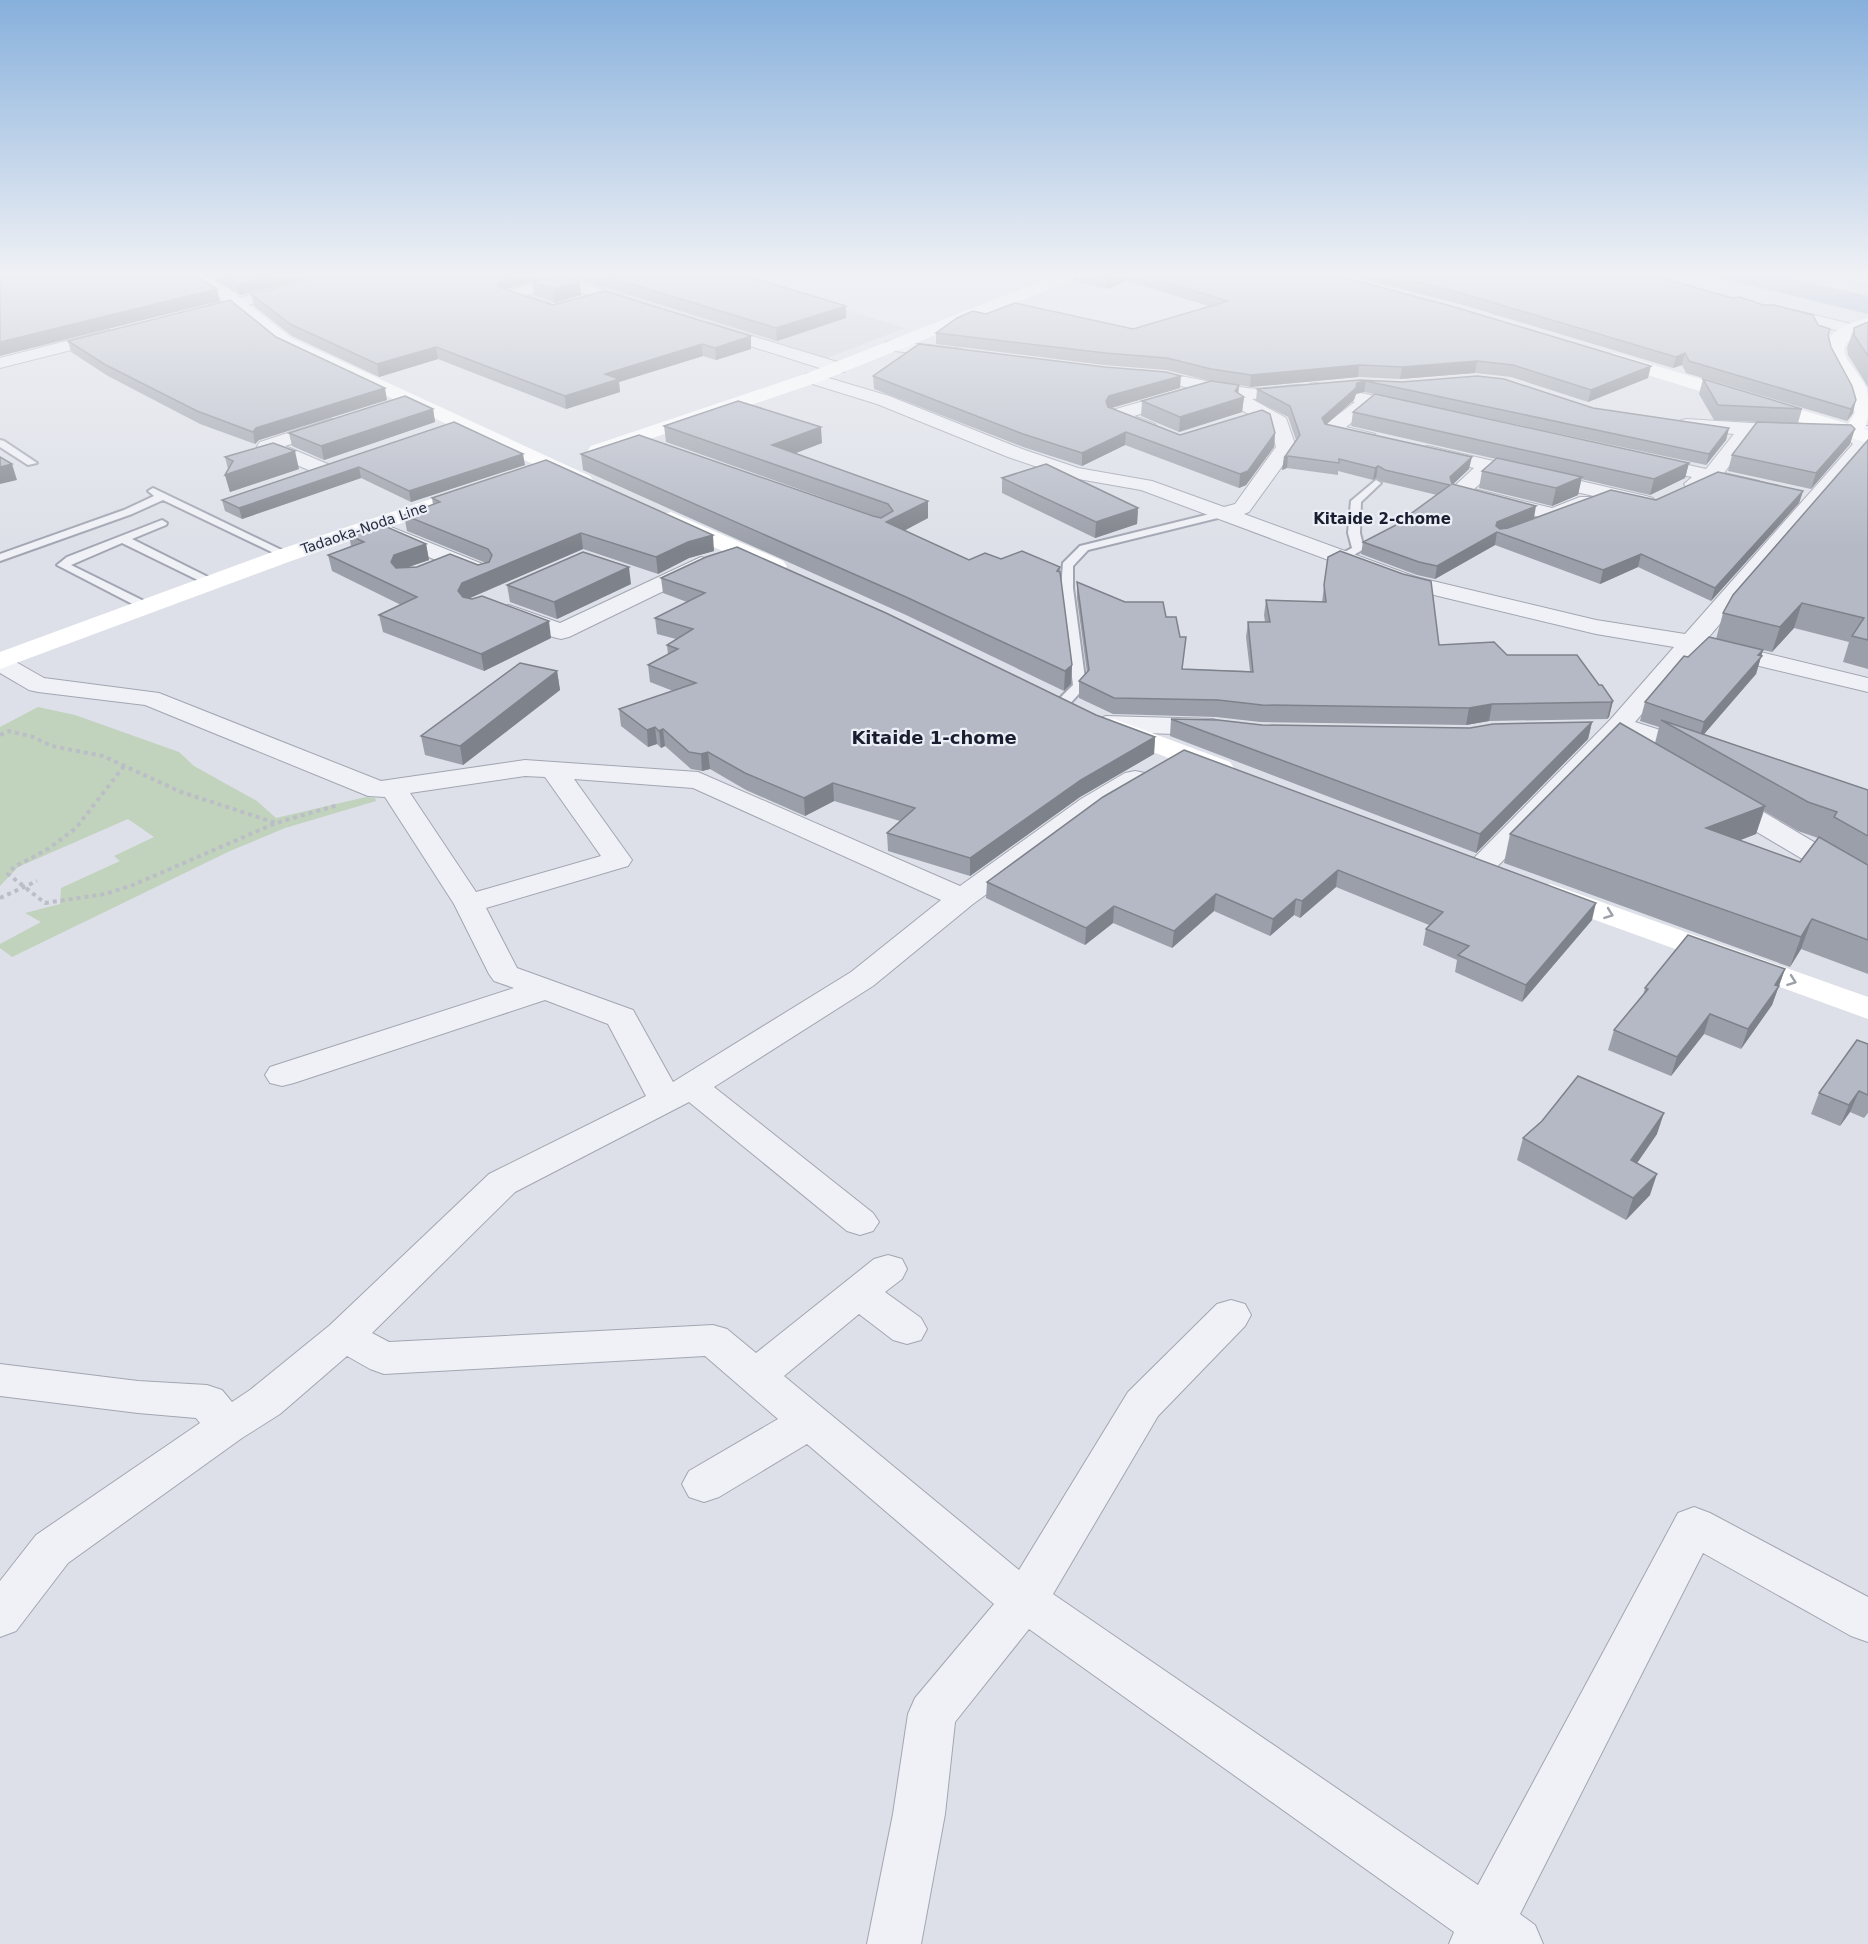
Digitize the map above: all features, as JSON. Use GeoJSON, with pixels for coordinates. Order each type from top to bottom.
{"type":"FeatureCollection","features":[{"type":"Feature","properties":{"kind":"street"},"geometry":{"type":"LineString","coordinates":[[338,367],[611,492]]}},
{"type":"Feature","properties":{"kind":"street"},"geometry":{"type":"LineString","coordinates":[[834,367],[838,368]]}},
{"type":"Feature","properties":{"kind":"street"},"geometry":{"type":"LineString","coordinates":[[519,476],[841,367]]}},
{"type":"Feature","properties":{"kind":"street"},"geometry":{"type":"LineString","coordinates":[[1641,367],[1863,433]]}},
{"type":"Feature","properties":{"kind":"street"},"geometry":{"type":"LineString","coordinates":[[1847,367],[1864,395],[1866,404],[1864,444],[1814,498],[1726,603],[1613,729],[1492,871],[1868,1009]]}},
{"type":"Feature","properties":{"kind":"street"},"geometry":{"type":"LineString","coordinates":[[1125,374],[1166,377],[1208,388],[1242,393],[1358,384],[1390,386]]}},
{"type":"Feature","properties":{"kind":"street"},"geometry":{"type":"LineString","coordinates":[[812,378],[884,400],[1015,453],[1074,473],[1145,485],[1409,582],[1596,627],[1689,642],[1868,685]]}},
{"type":"Feature","properties":{"kind":"street"},"geometry":{"type":"LineString","coordinates":[[1168,436],[1116,415],[1208,388]]}},
{"type":"Feature","properties":{"kind":"street"},"geometry":{"type":"LineString","coordinates":[[1316,388],[1426,412]]}},
{"type":"Feature","properties":{"kind":"street"},"geometry":{"type":"LineString","coordinates":[[1226,513],[1242,508],[1286,447],[1279,422],[1243,404],[1242,393]]}},
{"type":"Feature","properties":{"kind":"street"},"geometry":{"type":"LineString","coordinates":[[387,407],[409,400]]}},
{"type":"Feature","properties":{"kind":"street"},"geometry":{"type":"LineString","coordinates":[[1369,400],[1331,429],[1387,442]]}},
{"type":"Feature","properties":{"kind":"street"},"geometry":{"type":"LineString","coordinates":[[1242,421],[1263,414]]}},
{"type":"Feature","properties":{"kind":"street"},"geometry":{"type":"LineString","coordinates":[[323,469],[267,446],[343,421]]}},
{"type":"Feature","properties":{"kind":"street"},"geometry":{"type":"LineString","coordinates":[[1662,422],[1746,430],[1863,433]]}},
{"type":"Feature","properties":{"kind":"street"},"geometry":{"type":"LineString","coordinates":[[436,430],[459,423]]}},
{"type":"Feature","properties":{"kind":"street"},"geometry":{"type":"LineString","coordinates":[[1682,490],[1711,476],[1746,430]]}},
{"type":"Feature","properties":{"kind":"street"},"geometry":{"type":"LineString","coordinates":[[632,439],[661,449]]}},
{"type":"Feature","properties":{"kind":"street"},"geometry":{"type":"LineString","coordinates":[[1410,447],[1652,504],[1662,499]]}},
{"type":"Feature","properties":{"kind":"street"},"geometry":{"type":"LineString","coordinates":[[1631,458],[1768,488]]}},
{"type":"Feature","properties":{"kind":"street"},"geometry":{"type":"LineString","coordinates":[[300,477],[345,462]]}},
{"type":"Feature","properties":{"kind":"street"},"geometry":{"type":"LineString","coordinates":[[1489,466],[1459,490],[1554,515],[1606,493]]}},
{"type":"Feature","properties":{"kind":"street","name":"Tadaoka-Noda Line"},"geometry":{"type":"LineString","coordinates":[[0,662],[286,555],[485,487]]}},
{"type":"Feature","properties":{"kind":"street"},"geometry":{"type":"LineString","coordinates":[[1791,493],[1814,498]]}},
{"type":"Feature","properties":{"kind":"street"},"geometry":{"type":"LineString","coordinates":[[644,507],[793,574]]}},
{"type":"Feature","properties":{"kind":"street"},"geometry":{"type":"LineString","coordinates":[[372,525],[482,572]]}},
{"type":"Feature","properties":{"kind":"street"},"geometry":{"type":"LineString","coordinates":[[497,597],[561,632],[698,565],[742,551]]}},
{"type":"Feature","properties":{"kind":"street"},"geometry":{"type":"LineString","coordinates":[[426,570],[454,560]]}},
{"type":"Feature","properties":{"kind":"street"},"geometry":{"type":"LineString","coordinates":[[627,573],[659,584]]}},
{"type":"Feature","properties":{"kind":"street"},"geometry":{"type":"LineString","coordinates":[[0,662],[38,686],[150,698],[378,790],[525,768],[645,774],[698,780],[962,898]]}},
{"type":"Feature","properties":{"kind":"street"},"geometry":{"type":"LineString","coordinates":[[1051,699],[1180,753],[1247,778]]}},
{"type":"Feature","properties":{"kind":"street"},"geometry":{"type":"LineString","coordinates":[[1106,723],[1238,730]]}},
{"type":"Feature","properties":{"kind":"street"},"geometry":{"type":"LineString","coordinates":[[1613,729],[1670,769]]}},
{"type":"Feature","properties":{"kind":"street"},"geometry":{"type":"LineString","coordinates":[[1579,730],[1613,729],[1721,759]]}},
{"type":"Feature","properties":{"kind":"street"},"geometry":{"type":"LineString","coordinates":[[0,1616],[52,1549],[227,1426],[265,1402],[344,1336],[502,1183],[678,1093],[862,980],[962,898],[1091,805],[1180,753]]}},
{"type":"Feature","properties":{"kind":"street"},"geometry":{"type":"LineString","coordinates":[[469,904],[618,860],[553,770]]}},
{"type":"Feature","properties":{"kind":"street"},"geometry":{"type":"LineString","coordinates":[[1700,786],[1868,886]]}},
{"type":"Feature","properties":{"kind":"street"},"geometry":{"type":"LineString","coordinates":[[393,788],[469,904],[505,974],[621,1017],[678,1093],[860,1222]]}},
{"type":"Feature","properties":{"kind":"street"},"geometry":{"type":"LineString","coordinates":[[282,1075],[545,989]]}},
{"type":"Feature","properties":{"kind":"street"},"geometry":{"type":"LineString","coordinates":[[756,1376],[873,1281],[907,1329]]}},
{"type":"Feature","properties":{"kind":"street"},"geometry":{"type":"LineString","coordinates":[[894,1944],[919,1814],[932,1714],[1025,1600],[1143,1404],[1231,1315]]}},
{"type":"Feature","properties":{"kind":"street"},"geometry":{"type":"LineString","coordinates":[[344,1336],[384,1358],[713,1340],[1025,1600],[1493,1937],[1694,1527],[1868,1621]]}},
{"type":"Feature","properties":{"kind":"street"},"geometry":{"type":"LineString","coordinates":[[0,1380],[138,1397],[207,1402],[227,1426]]}},
{"type":"Feature","properties":{"kind":"street"},"geometry":{"type":"LineString","coordinates":[[704,1484],[810,1422]]}},
{"type":"Feature","properties":{"kind":"lane"},"geometry":{"type":"LineString","coordinates":[[0,443],[32,463]]}},
{"type":"Feature","properties":{"kind":"lane"},"geometry":{"type":"LineString","coordinates":[[1341,558],[1358,549],[1354,533],[1356,501],[1376,483]]}},
{"type":"Feature","properties":{"kind":"lane"},"geometry":{"type":"LineString","coordinates":[[1,558],[128,512],[157,493],[286,555]]}},
{"type":"Feature","properties":{"kind":"lane"},"geometry":{"type":"LineString","coordinates":[[1051,699],[1080,686],[1067,588],[1067,565],[1084,548],[1226,513]]}},
{"type":"Feature","properties":{"kind":"lane"},"geometry":{"type":"LineString","coordinates":[[1533,524],[1554,515]]}},
{"type":"Feature","properties":{"kind":"lane"},"geometry":{"type":"LineString","coordinates":[[146,607],[63,565],[71,559],[162,523]]}},
{"type":"Feature","properties":{"kind":"lane"},"geometry":{"type":"LineString","coordinates":[[56,524],[73,532]]}},
{"type":"Feature","properties":{"kind":"lane"},"geometry":{"type":"LineString","coordinates":[[122,538],[212,583]]}},
{"type":"Feature","properties":{"kind":"path"},"geometry":{"type":"LineString","coordinates":[[0,735],[9,731],[33,737],[52,746],[103,756],[181,792],[276,823]]}},
{"type":"Feature","properties":{"kind":"path"},"geometry":{"type":"LineString","coordinates":[[124,766],[75,828],[48,849],[14,867],[8,874],[45,903],[105,894],[153,877],[276,823],[386,794],[393,788]]}},
{"type":"Feature","properties":{"kind":"path"},"geometry":{"type":"LineString","coordinates":[[0,898],[37,882]]}},
{"type":"Feature","properties":{"kind":"green space"},"geometry":{"type":"Polygon","coordinates":[[[38,707],[75,715],[179,752],[194,766],[257,801],[276,818],[366,797],[375,798],[376,801],[285,828],[230,851],[12,957],[0,948],[0,944],[41,922],[25,913],[60,904],[61,888],[120,861],[114,856],[154,837],[128,819],[18,867],[0,886],[0,727],[38,707]]]}},
{"type":"Feature","properties":{"kind":"building"},"geometry":{"type":"Polygon","coordinates":[[[109,367],[340,367],[385,388],[256,428],[253,432],[197,411],[109,367]]]}},
{"type":"Feature","properties":{"kind":"building"},"geometry":{"type":"Polygon","coordinates":[[[488,367],[629,367],[605,374],[619,379],[565,396],[488,367]]]}},
{"type":"Feature","properties":{"kind":"building"},"geometry":{"type":"Polygon","coordinates":[[[886,367],[1103,367],[1166,372],[1181,376],[1109,396],[1106,401],[1108,407],[1180,435],[1262,410],[1270,414],[1275,433],[1248,471],[1240,474],[1126,432],[1082,453],[1023,434],[873,376],[886,367]]]}},
{"type":"Feature","properties":{"kind":"building"},"geometry":{"type":"Polygon","coordinates":[[[1202,367],[1340,367],[1251,375],[1202,367]]]}},
{"type":"Feature","properties":{"kind":"building"},"geometry":{"type":"Polygon","coordinates":[[[1518,367],[1649,367],[1591,390],[1518,367]]]}},
{"type":"Feature","properties":{"kind":"building"},"geometry":{"type":"Polygon","coordinates":[[[1708,367],[1842,367],[1852,386],[1856,400],[1851,409],[1708,367]]]}},
{"type":"Feature","properties":{"kind":"building"},"geometry":{"type":"Polygon","coordinates":[[[1477,376],[1504,379],[1593,408],[1729,428],[1709,454],[1366,381],[1357,383],[1356,388],[1322,418],[1325,424],[1472,457],[1450,477],[1452,484],[1536,506],[1497,522],[1496,526],[1500,529],[1611,490],[1656,500],[1718,472],[1803,491],[1715,588],[1641,554],[1603,570],[1497,532],[1437,566],[1363,542],[1394,526],[1450,485],[1385,470],[1378,466],[1375,468],[1339,459],[1339,463],[1288,456],[1284,458],[1300,435],[1290,406],[1257,389],[1360,380],[1402,382],[1477,376]]]}},
{"type":"Feature","properties":{"kind":"building"},"geometry":{"type":"Polygon","coordinates":[[[1703,379],[1802,409],[1718,405],[1703,379]]]}},
{"type":"Feature","properties":{"kind":"building"},"geometry":{"type":"Polygon","coordinates":[[[1211,381],[1239,385],[1235,391],[1244,397],[1180,417],[1142,401],[1211,381]]]}},
{"type":"Feature","properties":{"kind":"building"},"geometry":{"type":"Polygon","coordinates":[[[1375,394],[1689,463],[1654,479],[1353,412],[1375,394]]]}},
{"type":"Feature","properties":{"kind":"building"},"geometry":{"type":"Polygon","coordinates":[[[405,396],[433,409],[321,446],[289,433],[405,396]]]}},
{"type":"Feature","properties":{"kind":"building"},"geometry":{"type":"Polygon","coordinates":[[[738,401],[821,427],[772,445],[928,501],[886,522],[969,560],[985,553],[1001,559],[1022,551],[1060,567],[1057,571],[1060,572],[1072,665],[1065,671],[906,597],[581,454],[639,435],[873,516],[881,518],[893,511],[888,504],[664,426],[738,401]]]}},
{"type":"Feature","properties":{"kind":"building"},"geometry":{"type":"Polygon","coordinates":[[[454,422],[523,454],[409,491],[359,467],[239,508],[222,500],[454,422]]]}},
{"type":"Feature","properties":{"kind":"building"},"geometry":{"type":"Polygon","coordinates":[[[1757,422],[1851,425],[1855,429],[1816,473],[1732,455],[1757,422]]]}},
{"type":"Feature","properties":{"kind":"building"},"geometry":{"type":"Polygon","coordinates":[[[1868,440],[1868,640],[1852,636],[1864,618],[1802,603],[1780,627],[1723,613],[1733,595],[1868,440]]]}},
{"type":"Feature","properties":{"kind":"building"},"geometry":{"type":"Polygon","coordinates":[[[273,443],[295,451],[225,475],[233,461],[225,457],[273,443]]]}},
{"type":"Feature","properties":{"kind":"building"},"geometry":{"type":"Polygon","coordinates":[[[0,457],[12,464],[0,467],[0,457]]]}},
{"type":"Feature","properties":{"kind":"building"},"geometry":{"type":"Polygon","coordinates":[[[1497,458],[1582,477],[1556,488],[1482,471],[1497,458]]]}},
{"type":"Feature","properties":{"kind":"building"},"geometry":{"type":"Polygon","coordinates":[[[546,460],[713,535],[688,542],[656,557],[581,533],[462,583],[458,591],[463,597],[472,599],[482,596],[549,621],[481,654],[379,615],[417,597],[328,555],[364,542],[349,535],[380,524],[426,544],[394,555],[391,562],[396,568],[417,567],[450,554],[478,565],[489,562],[492,555],[488,549],[404,515],[440,502],[432,498],[546,460]]]}},
{"type":"Feature","properties":{"kind":"building"},"geometry":{"type":"Polygon","coordinates":[[[1046,464],[1138,508],[1096,522],[1002,478],[1046,464]]]}},
{"type":"Feature","properties":{"kind":"building"},"geometry":{"type":"Polygon","coordinates":[[[737,547],[886,613],[1096,715],[1155,737],[1081,780],[970,858],[887,833],[915,808],[833,783],[804,798],[745,773],[708,752],[701,754],[689,752],[663,729],[659,731],[655,727],[647,730],[619,709],[696,683],[648,665],[678,649],[667,645],[693,629],[655,618],[705,593],[661,578],[706,557],[737,547]]]}},
{"type":"Feature","properties":{"kind":"building"},"geometry":{"type":"Polygon","coordinates":[[[1340,551],[1403,574],[1431,581],[1439,645],[1494,642],[1507,655],[1577,655],[1613,701],[1492,704],[1469,708],[1262,705],[1218,700],[1114,698],[1079,681],[1089,670],[1077,582],[1125,602],[1163,602],[1166,617],[1176,617],[1180,637],[1186,637],[1182,669],[1253,672],[1248,622],[1270,622],[1266,600],[1326,602],[1324,585],[1328,557],[1340,551]]]}},
{"type":"Feature","properties":{"kind":"building"},"geometry":{"type":"Polygon","coordinates":[[[583,552],[629,567],[554,602],[507,585],[583,552]]]}},
{"type":"Feature","properties":{"kind":"building"},"geometry":{"type":"Polygon","coordinates":[[[1709,637],[1763,650],[1758,655],[1762,656],[1704,722],[1645,702],[1684,656],[1688,657],[1709,637]]]}},
{"type":"Feature","properties":{"kind":"building"},"geometry":{"type":"Polygon","coordinates":[[[520,663],[557,671],[460,746],[421,736],[520,663]]]}},
{"type":"Feature","properties":{"kind":"building"},"geometry":{"type":"Polygon","coordinates":[[[1171,719],[1218,720],[1262,725],[1470,728],[1493,724],[1592,722],[1480,834],[1171,719]]]}},
{"type":"Feature","properties":{"kind":"building"},"geometry":{"type":"Polygon","coordinates":[[[1661,720],[1868,790],[1868,836],[1834,817],[1837,812],[1808,802],[1661,720]]]}},
{"type":"Feature","properties":{"kind":"building"},"geometry":{"type":"Polygon","coordinates":[[[1620,723],[1765,806],[1706,828],[1800,862],[1819,837],[1868,865],[1868,940],[1812,919],[1801,937],[1510,834],[1620,723]]]}},
{"type":"Feature","properties":{"kind":"building"},"geometry":{"type":"Polygon","coordinates":[[[1184,750],[1596,903],[1526,985],[1458,955],[1469,946],[1426,929],[1443,912],[1338,870],[1302,901],[1296,899],[1273,919],[1216,894],[1174,931],[1114,906],[1086,928],[987,882],[1103,797],[1184,750]]]}},
{"type":"Feature","properties":{"kind":"building"},"geometry":{"type":"Polygon","coordinates":[[[1688,935],[1785,969],[1775,985],[1779,986],[1748,1029],[1710,1014],[1677,1057],[1614,1030],[1688,935]]]}},
{"type":"Feature","properties":{"kind":"building"},"geometry":{"type":"Polygon","coordinates":[[[1857,1040],[1868,1044],[1868,1095],[1859,1091],[1849,1105],[1819,1093],[1857,1040]]]}},
{"type":"Feature","properties":{"kind":"building"},"geometry":{"type":"Polygon","coordinates":[[[1578,1076],[1664,1113],[1631,1160],[1657,1174],[1633,1198],[1523,1138],[1542,1121],[1578,1076]]]}},
{"type":"Feature","properties":{"kind":"district","name":"Kitaide 2-chome"},"geometry":{"type":"Point","coordinates":[1382,519]}},
{"type":"Feature","properties":{"kind":"district","name":"Kitaide 1-chome"},"geometry":{"type":"Point","coordinates":[934,737]}}]}
